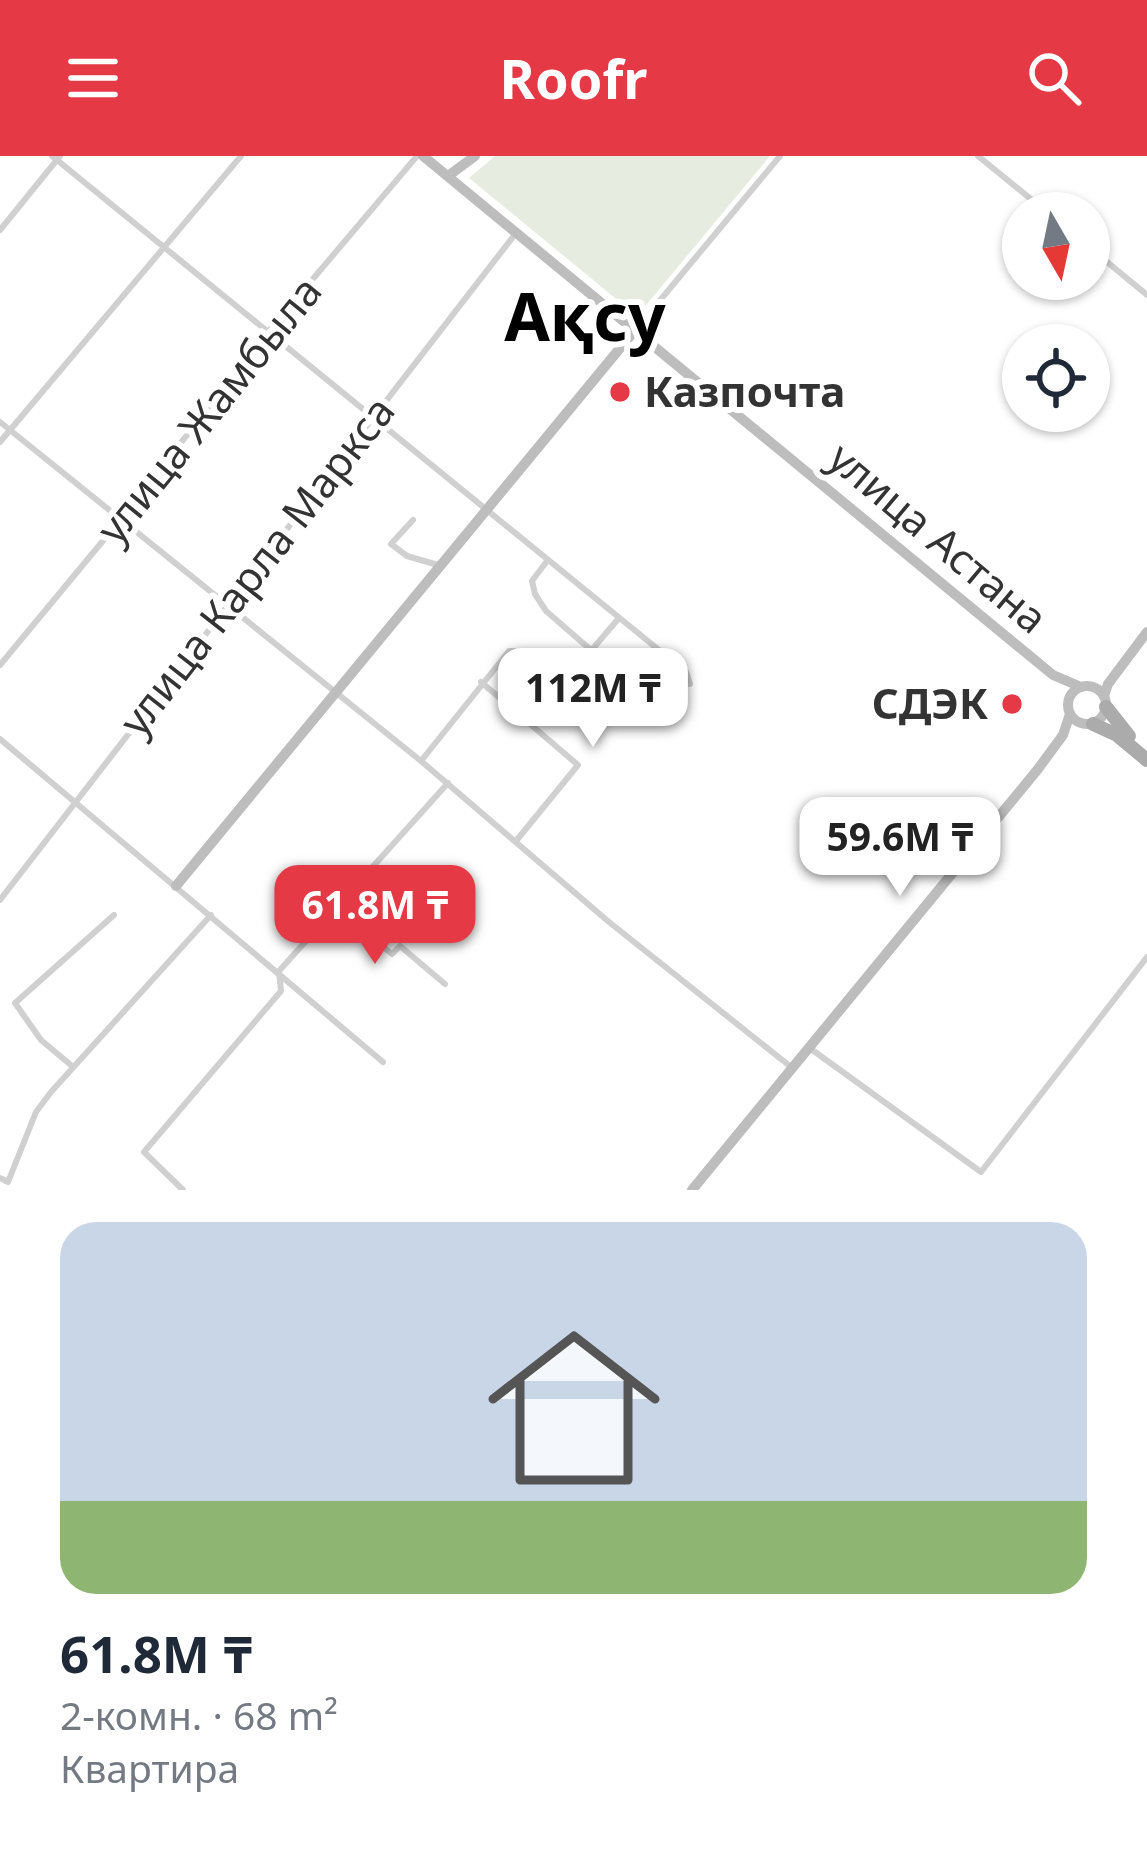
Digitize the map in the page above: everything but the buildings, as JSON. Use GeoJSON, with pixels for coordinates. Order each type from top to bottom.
{"type":"FeatureCollection","features":[{"type":"Feature","properties":{"kind":"main road"},"geometry":{"type":"LineString","coordinates":[[1106,696],[1122,730],[1147,750]]}},
{"type":"Feature","properties":{"kind":"main road"},"geometry":{"type":"LineString","coordinates":[[1088,724],[1117,735],[1147,760]]}},
{"type":"Feature","properties":{"kind":"street"},"geometry":{"type":"LineString","coordinates":[[0,442],[241,156]]}},
{"type":"Feature","properties":{"kind":"street","name":"улица Астана"},"geometry":{"type":"LineString","coordinates":[[420,156],[1053,675]]}},
{"type":"Feature","properties":{"kind":"street","name":"улица Жамбыла"},"geometry":{"type":"LineString","coordinates":[[0,664],[268,332],[420,156]]}},
{"type":"Feature","properties":{"kind":"street"},"geometry":{"type":"LineString","coordinates":[[448,176],[475,156]]}},
{"type":"Feature","properties":{"kind":"street"},"geometry":{"type":"LineString","coordinates":[[176,886],[781,156]]}},
{"type":"Feature","properties":{"kind":"street"},"geometry":{"type":"LineString","coordinates":[[978,156],[1022,192]]}},
{"type":"Feature","properties":{"kind":"street"},"geometry":{"type":"LineString","coordinates":[[0,230],[56,157],[686,671],[690,684]]}},
{"type":"Feature","properties":{"kind":"street","name":"улица Карла Маркса"},"geometry":{"type":"LineString","coordinates":[[0,900],[515,233]]}},
{"type":"Feature","properties":{"kind":"street"},"geometry":{"type":"LineString","coordinates":[[1110,264],[1147,295]]}},
{"type":"Feature","properties":{"kind":"street"},"geometry":{"type":"LineString","coordinates":[[0,422],[791,1067]]}},
{"type":"Feature","properties":{"kind":"street"},"geometry":{"type":"LineString","coordinates":[[412,520],[391,544],[407,556],[441,566]]}},
{"type":"Feature","properties":{"kind":"street"},"geometry":{"type":"LineString","coordinates":[[548,560],[532,581],[538,600],[591,650]]}},
{"type":"Feature","properties":{"kind":"street"},"geometry":{"type":"LineString","coordinates":[[421,761],[509,652],[514,651],[556,691],[619,618]]}},
{"type":"Feature","properties":{"kind":"street"},"geometry":{"type":"LineString","coordinates":[[692,1190],[1063,735],[1088,724],[1147,632]]}},
{"type":"Feature","properties":{"kind":"street"},"geometry":{"type":"LineString","coordinates":[[1053,675],[1106,696]]}},
{"type":"Feature","properties":{"kind":"street"},"geometry":{"type":"LineString","coordinates":[[1053,675],[1069,707],[1088,724]]}},
{"type":"Feature","properties":{"kind":"street"},"geometry":{"type":"LineString","coordinates":[[481,682],[578,765],[516,841]]}},
{"type":"Feature","properties":{"kind":"street"},"geometry":{"type":"LineString","coordinates":[[1063,735],[1069,707],[1087,687]]}},
{"type":"Feature","properties":{"kind":"street"},"geometry":{"type":"LineString","coordinates":[[0,739],[383,1062]]}},
{"type":"Feature","properties":{"kind":"street"},"geometry":{"type":"LineString","coordinates":[[183,1190],[144,1152],[281,991],[279,971],[448,784]]}},
{"type":"Feature","properties":{"kind":"street"},"geometry":{"type":"LineString","coordinates":[[336,908],[392,954],[400,946],[445,984]]}},
{"type":"Feature","properties":{"kind":"street"},"geometry":{"type":"LineString","coordinates":[[73,1066],[40,1040],[15,1003],[114,915]]}},
{"type":"Feature","properties":{"kind":"street"},"geometry":{"type":"LineString","coordinates":[[4,1180],[36,1112],[212,915]]}},
{"type":"Feature","properties":{"kind":"street"},"geometry":{"type":"LineString","coordinates":[[808,1046],[981,1172],[1147,957]]}},
{"type":"Feature","properties":{"kind":"shaded area"},"geometry":{"type":"Polygon","coordinates":[[[495,156],[770,156],[637,316],[469,178],[495,156]]]}},
{"type":"Feature","properties":{"kind":"place","name":"Казпочта"},"geometry":{"type":"Point","coordinates":[620,392]}},
{"type":"Feature","properties":{"kind":"place","name":"СДЭК"},"geometry":{"type":"Point","coordinates":[1012,704]}},
{"type":"Feature","properties":{"kind":"district","name":"Ақсу"},"geometry":{"type":"Point","coordinates":[585,318]}}]}
